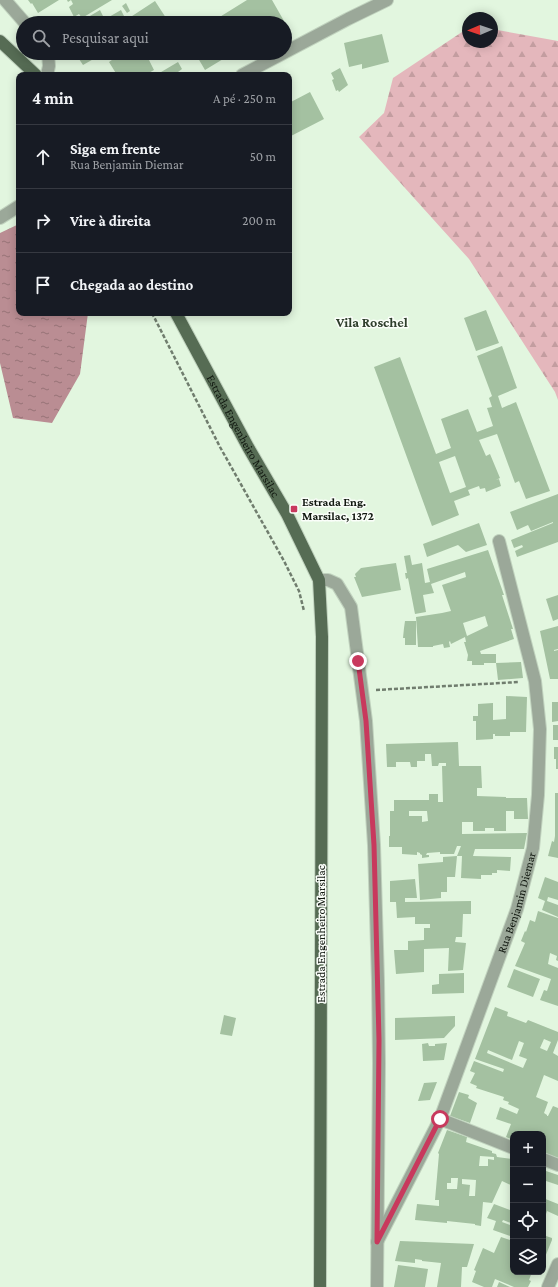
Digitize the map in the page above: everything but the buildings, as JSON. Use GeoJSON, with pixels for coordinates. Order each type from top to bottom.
{"type":"FeatureCollection","features":[{"type":"Feature","properties":{"kind":"main road"},"geometry":{"type":"LineString","coordinates":[[0,41],[16,56]]}},
{"type":"Feature","properties":{"kind":"main road"},"geometry":{"type":"LineString","coordinates":[[20,60],[33,72]]}},
{"type":"Feature","properties":{"kind":"main road","name":"Estrada Engenheiro Marsilac"},"geometry":{"type":"LineString","coordinates":[[178,316],[244,440],[287,514],[319,580],[322,637],[320,1287]]}},
{"type":"Feature","properties":{"kind":"street"},"geometry":{"type":"LineString","coordinates":[[5,0],[19,16]]}},
{"type":"Feature","properties":{"kind":"street"},"geometry":{"type":"LineString","coordinates":[[292,49],[387,0]]}},
{"type":"Feature","properties":{"kind":"street"},"geometry":{"type":"LineString","coordinates":[[48,72],[50,66],[49,60]]}},
{"type":"Feature","properties":{"kind":"street"},"geometry":{"type":"LineString","coordinates":[[248,72],[270,60]]}},
{"type":"Feature","properties":{"kind":"street"},"geometry":{"type":"LineString","coordinates":[[0,218],[16,208]]}},
{"type":"Feature","properties":{"kind":"street","name":"Rua Benjamin Diemar"},"geometry":{"type":"LineString","coordinates":[[377,1242],[440,1119],[517,908],[533,848],[538,795],[540,729],[535,681],[499,541]]}},
{"type":"Feature","properties":{"kind":"street"},"geometry":{"type":"LineString","coordinates":[[319,580],[328,580],[337,584],[351,607],[366,721],[374,845],[378,981],[377,1287]]}},
{"type":"Feature","properties":{"kind":"street"},"geometry":{"type":"LineString","coordinates":[[440,1119],[510,1147]]}},
{"type":"Feature","properties":{"kind":"street"},"geometry":{"type":"LineString","coordinates":[[546,1160],[558,1165]]}},
{"type":"Feature","properties":{"kind":"street"},"geometry":{"type":"LineString","coordinates":[[548,1287],[556,1272]]}},
{"type":"Feature","properties":{"kind":"path"},"geometry":{"type":"LineString","coordinates":[[154,316],[220,447],[290,573],[299,591],[305,616]]}},
{"type":"Feature","properties":{"kind":"path"},"geometry":{"type":"LineString","coordinates":[[362,690],[535,681]]}},
{"type":"Feature","properties":{"kind":"green space"},"geometry":{"type":"Polygon","coordinates":[[[498,30],[558,41],[558,400],[555,392],[469,259],[359,137],[384,113],[393,78],[462,32],[462,48],[498,48],[498,30]]]}},
{"type":"Feature","properties":{"kind":"water"},"geometry":{"type":"Polygon","coordinates":[[[16,225],[16,316],[88,316],[80,374],[52,423],[13,418],[0,363],[0,233],[16,225]]]}},
{"type":"Feature","properties":{"kind":"place","name":"Estrada Eng. Marsilac, 1372"},"geometry":{"type":"Point","coordinates":[294,509]}},
{"type":"Feature","properties":{"kind":"district","name":"Vila Roschel"},"geometry":{"type":"Point","coordinates":[372,322]}},
{"type":"Feature","properties":{"kind":"route"},"geometry":{"type":"LineString","coordinates":[[358,661],[366,721],[374,845],[379,1040],[377,1242],[440,1119]]}}]}
